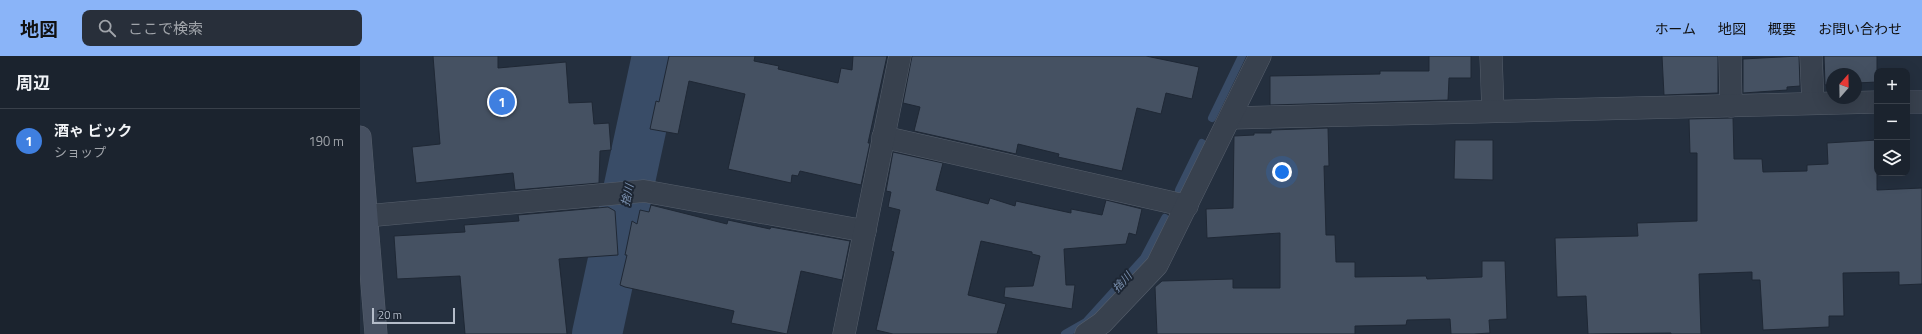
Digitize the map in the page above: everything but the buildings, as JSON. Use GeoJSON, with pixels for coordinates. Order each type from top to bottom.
{"type":"FeatureCollection","features":[{"type":"Feature","properties":{"kind":"street"},"geometry":{"type":"LineString","coordinates":[[844,334],[900,56]]}},
{"type":"Feature","properties":{"kind":"street"},"geometry":{"type":"LineString","coordinates":[[1086,334],[1102,323],[1157,265],[1231,118],[1260,56]]}},
{"type":"Feature","properties":{"kind":"street"},"geometry":{"type":"LineString","coordinates":[[1491,56],[1493,111]]}},
{"type":"Feature","properties":{"kind":"street"},"geometry":{"type":"LineString","coordinates":[[1730,56],[1731,106]]}},
{"type":"Feature","properties":{"kind":"street"},"geometry":{"type":"LineString","coordinates":[[1811,56],[1813,103]]}},
{"type":"Feature","properties":{"kind":"street"},"geometry":{"type":"LineString","coordinates":[[1231,118],[1874,102]]}},
{"type":"Feature","properties":{"kind":"street"},"geometry":{"type":"LineString","coordinates":[[1910,102],[1922,102]]}},
{"type":"Feature","properties":{"kind":"street"},"geometry":{"type":"LineString","coordinates":[[883,137],[1187,206]]}},
{"type":"Feature","properties":{"kind":"street"},"geometry":{"type":"LineString","coordinates":[[360,138],[376,334]]}},
{"type":"Feature","properties":{"kind":"street"},"geometry":{"type":"LineString","coordinates":[[366,216],[644,191],[865,231]]}},
{"type":"Feature","properties":{"kind":"waterway","name":"捨川"},"geometry":{"type":"LineString","coordinates":[[597,334],[657,56]]}},
{"type":"Feature","properties":{"kind":"waterway","name":"捨川"},"geometry":{"type":"LineString","coordinates":[[1212,118],[1242,56]]}},
{"type":"Feature","properties":{"kind":"waterway","name":"捨川"},"geometry":{"type":"LineString","coordinates":[[1179,190],[1202,143]]}},
{"type":"Feature","properties":{"kind":"waterway","name":"捨川"},"geometry":{"type":"LineString","coordinates":[[1065,334],[1086,322],[1144,258],[1165,218]]}},
{"type":"Feature","properties":{"kind":"place","name":"酒ゃ ビック"},"geometry":{"type":"Point","coordinates":[502,102]}}]}
